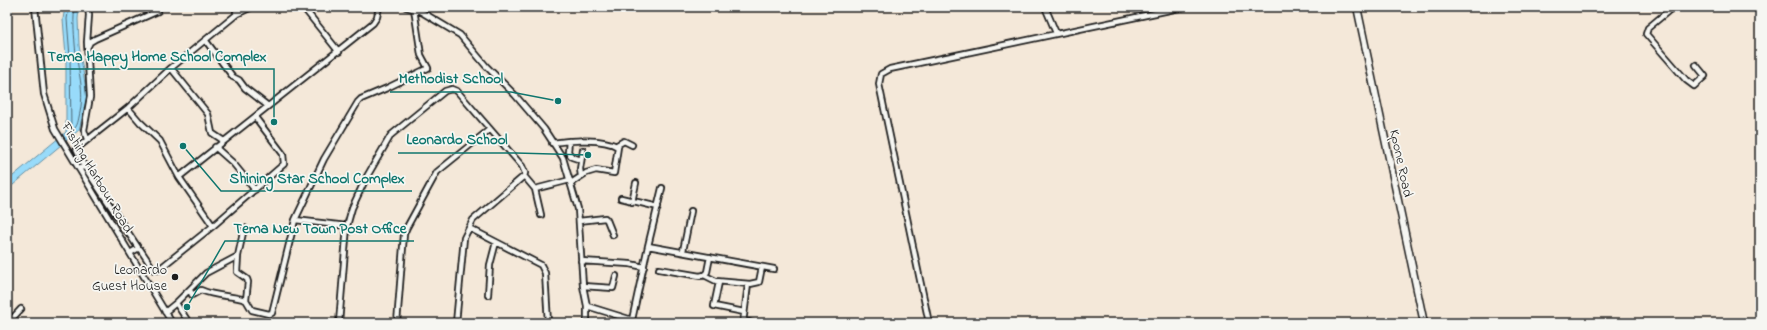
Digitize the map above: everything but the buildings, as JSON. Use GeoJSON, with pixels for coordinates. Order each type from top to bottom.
{"type":"FeatureCollection","features":[{"type":"Feature","properties":{"kind":"main road","name":"Kpone Road"},"geometry":{"type":"LineString","coordinates":[[1357,7],[1424,323]]}},
{"type":"Feature","properties":{"kind":"street","name":"Fishing Harbour Road"},"geometry":{"type":"LineString","coordinates":[[36,7],[44,94],[52,120],[59,136],[79,170],[172,323]]}},
{"type":"Feature","properties":{"kind":"street"},"geometry":{"type":"LineString","coordinates":[[87,140],[84,130],[90,96],[87,50],[88,7]]}},
{"type":"Feature","properties":{"kind":"street"},"geometry":{"type":"LineString","coordinates":[[237,14],[236,12],[239,7]]}},
{"type":"Feature","properties":{"kind":"street"},"geometry":{"type":"LineString","coordinates":[[69,153],[128,108],[171,68],[206,41],[237,14],[252,7]]}},
{"type":"Feature","properties":{"kind":"street"},"geometry":{"type":"LineString","coordinates":[[303,7],[339,52]]}},
{"type":"Feature","properties":{"kind":"street"},"geometry":{"type":"LineString","coordinates":[[179,177],[215,147],[339,52],[373,23],[377,18],[379,7]]}},
{"type":"Feature","properties":{"kind":"street"},"geometry":{"type":"LineString","coordinates":[[406,7],[421,9],[460,35],[486,66],[515,95],[544,129],[563,158],[578,209],[583,286],[587,306],[587,323]]}},
{"type":"Feature","properties":{"kind":"street"},"geometry":{"type":"LineString","coordinates":[[1044,7],[1056,34]]}},
{"type":"Feature","properties":{"kind":"street"},"geometry":{"type":"LineString","coordinates":[[929,323],[878,84],[881,74],[890,69],[1184,7]]}},
{"type":"Feature","properties":{"kind":"street"},"geometry":{"type":"LineString","coordinates":[[1673,7],[1648,28],[1646,34],[1686,80],[1694,86],[1705,76],[1696,65]]}},
{"type":"Feature","properties":{"kind":"street"},"geometry":{"type":"LineString","coordinates":[[244,228],[238,256],[238,272],[247,279],[248,282],[246,300],[249,307],[254,311],[268,315],[272,313],[295,220],[324,159],[358,102],[428,68],[421,55],[414,9]]}},
{"type":"Feature","properties":{"kind":"street"},"geometry":{"type":"LineString","coordinates":[[87,50],[90,42],[95,39],[158,11]]}},
{"type":"Feature","properties":{"kind":"street"},"geometry":{"type":"LineString","coordinates":[[206,41],[233,77],[239,80],[245,88],[268,106]]}},
{"type":"Feature","properties":{"kind":"street"},"geometry":{"type":"LineString","coordinates":[[171,68],[208,114],[212,133],[224,141]]}},
{"type":"Feature","properties":{"kind":"street"},"geometry":{"type":"LineString","coordinates":[[339,323],[347,226],[352,208],[366,178],[391,135],[445,91],[452,89],[457,91],[522,166],[525,173],[524,176],[535,188],[541,215]]}},
{"type":"Feature","properties":{"kind":"street"},"geometry":{"type":"LineString","coordinates":[[128,108],[160,141],[179,177],[213,226]]}},
{"type":"Feature","properties":{"kind":"street"},"geometry":{"type":"LineString","coordinates":[[76,149],[84,166],[139,248],[154,270],[158,270],[213,226],[283,166],[285,162],[283,154],[255,116]]}},
{"type":"Feature","properties":{"kind":"street"},"geometry":{"type":"LineString","coordinates":[[397,323],[404,234],[407,227],[437,172],[490,128]]}},
{"type":"Feature","properties":{"kind":"street"},"geometry":{"type":"LineString","coordinates":[[552,143],[569,141],[603,142],[617,145],[624,141],[632,145]]}},
{"type":"Feature","properties":{"kind":"street"},"geometry":{"type":"LineString","coordinates":[[569,141],[568,152],[572,157],[581,160]]}},
{"type":"Feature","properties":{"kind":"street"},"geometry":{"type":"LineString","coordinates":[[535,188],[571,182],[596,170],[614,173],[617,145]]}},
{"type":"Feature","properties":{"kind":"street"},"geometry":{"type":"LineString","coordinates":[[215,147],[233,163],[255,190]]}},
{"type":"Feature","properties":{"kind":"street"},"geometry":{"type":"LineString","coordinates":[[581,176],[580,172],[583,150]]}},
{"type":"Feature","properties":{"kind":"street"},"geometry":{"type":"LineString","coordinates":[[79,170],[84,166]]}},
{"type":"Feature","properties":{"kind":"street"},"geometry":{"type":"LineString","coordinates":[[456,323],[463,244],[469,228],[478,215],[524,176]]}},
{"type":"Feature","properties":{"kind":"street"},"geometry":{"type":"LineString","coordinates":[[632,202],[636,183]]}},
{"type":"Feature","properties":{"kind":"street"},"geometry":{"type":"LineString","coordinates":[[587,306],[634,322],[648,246],[662,188]]}},
{"type":"Feature","properties":{"kind":"street"},"geometry":{"type":"LineString","coordinates":[[621,198],[632,202],[658,207]]}},
{"type":"Feature","properties":{"kind":"street"},"geometry":{"type":"LineString","coordinates":[[683,252],[691,211]]}},
{"type":"Feature","properties":{"kind":"street"},"geometry":{"type":"LineString","coordinates":[[579,221],[605,218],[612,235]]}},
{"type":"Feature","properties":{"kind":"street"},"geometry":{"type":"LineString","coordinates":[[295,220],[347,226]]}},
{"type":"Feature","properties":{"kind":"street"},"geometry":{"type":"LineString","coordinates":[[469,228],[536,262],[544,269],[548,323]]}},
{"type":"Feature","properties":{"kind":"street"},"geometry":{"type":"LineString","coordinates":[[488,295],[490,265],[496,242]]}},
{"type":"Feature","properties":{"kind":"street"},"geometry":{"type":"LineString","coordinates":[[648,246],[774,269]]}},
{"type":"Feature","properties":{"kind":"street"},"geometry":{"type":"LineString","coordinates":[[130,253],[139,248]]}},
{"type":"Feature","properties":{"kind":"street"},"geometry":{"type":"LineString","coordinates":[[165,312],[190,290],[206,273],[238,256]]}},
{"type":"Feature","properties":{"kind":"street"},"geometry":{"type":"LineString","coordinates":[[704,275],[710,257]]}},
{"type":"Feature","properties":{"kind":"street"},"geometry":{"type":"LineString","coordinates":[[581,261],[630,264],[644,267]]}},
{"type":"Feature","properties":{"kind":"street"},"geometry":{"type":"LineString","coordinates":[[659,269],[700,276],[704,275],[718,282],[748,284],[759,282],[762,267]]}},
{"type":"Feature","properties":{"kind":"street"},"geometry":{"type":"LineString","coordinates":[[583,286],[613,288],[616,276]]}},
{"type":"Feature","properties":{"kind":"street"},"geometry":{"type":"LineString","coordinates":[[718,282],[714,306],[744,312]]}},
{"type":"Feature","properties":{"kind":"street"},"geometry":{"type":"LineString","coordinates":[[748,284],[743,322],[752,323]]}},
{"type":"Feature","properties":{"kind":"street"},"geometry":{"type":"LineString","coordinates":[[190,290],[192,294],[201,290],[246,300]]}},
{"type":"Feature","properties":{"kind":"street"},"geometry":{"type":"LineString","coordinates":[[176,303],[189,323]]}},
{"type":"Feature","properties":{"kind":"street"},"geometry":{"type":"LineString","coordinates":[[8,323],[21,309]]}},
{"type":"Feature","properties":{"kind":"water"},"geometry":{"type":"Polygon","coordinates":[[[65,7],[79,7],[79,45],[87,97],[79,130],[7,190],[7,181],[66,132],[66,57],[63,19],[65,7]]]}},
{"type":"Feature","properties":{"kind":"place","name":"Methodist School"},"geometry":{"type":"Point","coordinates":[558,101]}},
{"type":"Feature","properties":{"kind":"place","name":"Tema Happy Home School Complex"},"geometry":{"type":"Point","coordinates":[274,122]}},
{"type":"Feature","properties":{"kind":"place","name":"Shining Star School Complex"},"geometry":{"type":"Point","coordinates":[183,146]}},
{"type":"Feature","properties":{"kind":"place","name":"Leonardo School"},"geometry":{"type":"Point","coordinates":[588,155]}},
{"type":"Feature","properties":{"kind":"place","name":"Leonardo Guest House"},"geometry":{"type":"Point","coordinates":[175,277]}},
{"type":"Feature","properties":{"kind":"place","name":"Tema New Town Post Office"},"geometry":{"type":"Point","coordinates":[187,307]}}]}
